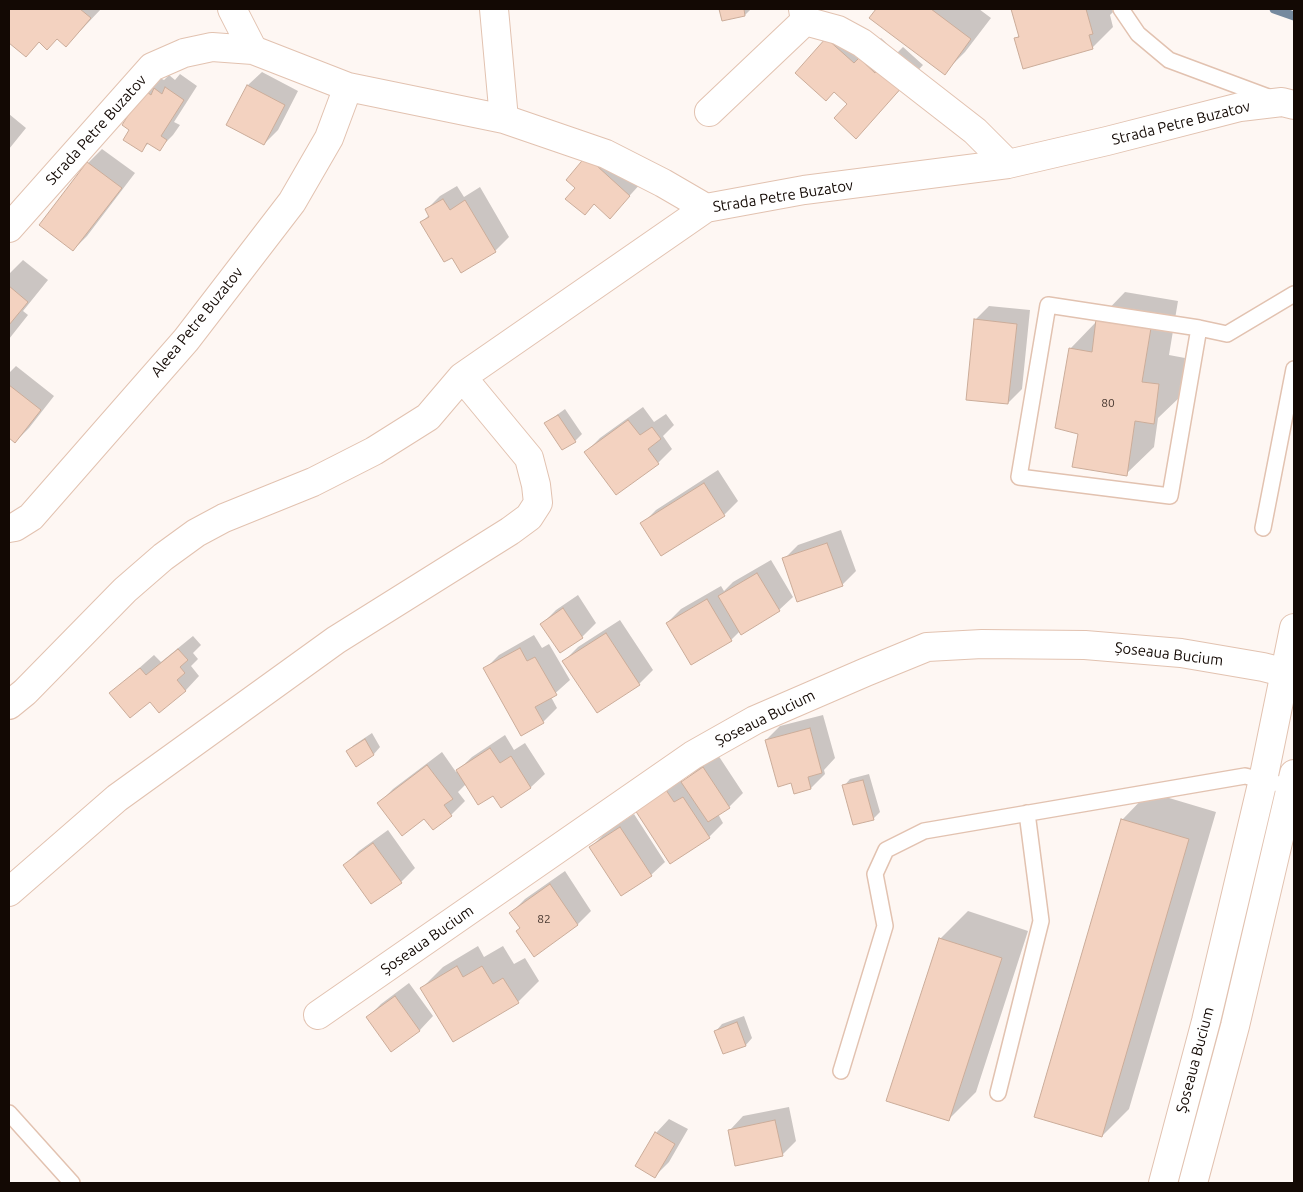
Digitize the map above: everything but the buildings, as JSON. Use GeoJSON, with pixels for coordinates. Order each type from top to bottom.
{"type":"FeatureCollection","features":[{"type":"Feature","properties":{"kind":"street"},"geometry":{"type":"LineString","coordinates":[[232,9],[253,50]]}},
{"type":"Feature","properties":{"kind":"street"},"geometry":{"type":"LineString","coordinates":[[494,9],[504,118]]}},
{"type":"Feature","properties":{"kind":"street"},"geometry":{"type":"LineString","coordinates":[[709,112],[804,15],[862,43],[975,130],[1008,164]]}},
{"type":"Feature","properties":{"kind":"street","name":"Strada Petre Buzatov"},"geometry":{"type":"LineString","coordinates":[[9,228],[152,67],[184,53],[212,47],[253,50],[348,87],[504,118],[606,154],[663,183],[706,208],[804,190],[1008,164],[1107,141],[1240,106],[1288,104]]}},
{"type":"Feature","properties":{"kind":"street","name":"Aleea Petre Buzatov"},"geometry":{"type":"LineString","coordinates":[[9,528],[15,527],[31,517],[186,340],[286,210],[329,138],[348,87]]}},
{"type":"Feature","properties":{"kind":"street"},"geometry":{"type":"LineString","coordinates":[[9,705],[25,692],[125,590],[163,557],[196,533],[224,518],[313,482],[374,451],[428,417],[462,377],[706,208]]}},
{"type":"Feature","properties":{"kind":"street"},"geometry":{"type":"LineString","coordinates":[[9,892],[117,798],[328,645],[510,531],[529,516],[538,503],[536,484],[529,458],[462,377]]}},
{"type":"Feature","properties":{"kind":"street","name":"Șoseaua Bucium"},"geometry":{"type":"LineString","coordinates":[[1163,1183],[1206,1021],[1290,674],[1294,628]]}},
{"type":"Feature","properties":{"kind":"street","name":"Șoseaua Bucium"},"geometry":{"type":"LineString","coordinates":[[318,1015],[692,755],[754,720],[927,647],[982,644],[1085,645],[1181,653],[1263,667],[1290,674]]}},
{"type":"Feature","properties":{"kind":"street","name":"Șoseaua Bucium"},"geometry":{"type":"LineString","coordinates":[[1193,1183],[1235,1026],[1293,780]]}},
{"type":"Feature","properties":{"kind":"lane"},"geometry":{"type":"LineString","coordinates":[[1121,9],[1138,34],[1169,60],[1288,104]]}},
{"type":"Feature","properties":{"kind":"lane"},"geometry":{"type":"LineString","coordinates":[[1199,328],[1170,496],[1019,477],[1048,306],[1199,328],[1227,334],[1294,294]]}},
{"type":"Feature","properties":{"kind":"lane"},"geometry":{"type":"LineString","coordinates":[[1263,528],[1294,369]]}},
{"type":"Feature","properties":{"kind":"lane"},"geometry":{"type":"LineString","coordinates":[[841,1071],[885,926],[875,874],[886,850],[924,831],[1027,813],[1245,776],[1263,780],[1293,780]]}},
{"type":"Feature","properties":{"kind":"lane"},"geometry":{"type":"LineString","coordinates":[[998,1093],[1041,921],[1027,813]]}},
{"type":"Feature","properties":{"kind":"lane"},"geometry":{"type":"LineString","coordinates":[[9,1113],[72,1183]]}},
{"type":"Feature","properties":{"kind":"waterway"},"geometry":{"type":"LineString","coordinates":[[1274,9],[1294,16]]}}]}
